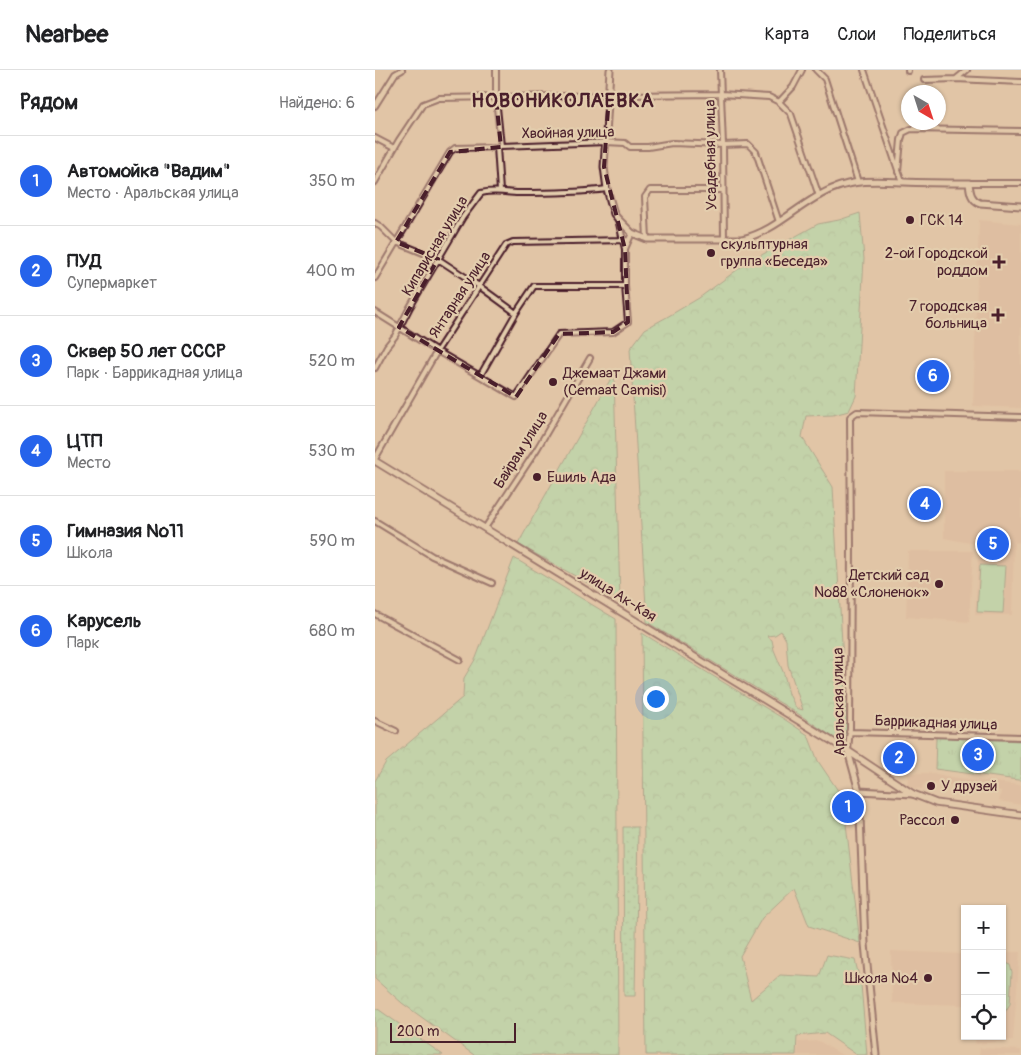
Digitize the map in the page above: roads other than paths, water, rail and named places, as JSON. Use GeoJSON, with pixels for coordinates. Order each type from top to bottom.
{"type":"FeatureCollection","features":[{"type":"Feature","properties":{"kind":"main road","name":"улица Ак-Кая"},"geometry":{"type":"LineString","coordinates":[[375,460],[848,751],[913,794],[936,803],[1021,815]]}},
{"type":"Feature","properties":{"kind":"street"},"geometry":{"type":"LineString","coordinates":[[375,106],[395,74],[402,70]]}},
{"type":"Feature","properties":{"kind":"street"},"geometry":{"type":"LineString","coordinates":[[496,70],[495,98],[500,191]]}},
{"type":"Feature","properties":{"kind":"street"},"geometry":{"type":"LineString","coordinates":[[610,70],[604,167],[607,189],[614,214],[618,220],[632,233],[647,239],[742,239],[750,237],[779,222],[819,196],[858,182],[1021,183]]}},
{"type":"Feature","properties":{"kind":"street","name":"Усадебная улица"},"geometry":{"type":"LineString","coordinates":[[720,70],[724,239]]}},
{"type":"Feature","properties":{"kind":"street"},"geometry":{"type":"LineString","coordinates":[[779,102],[793,87],[802,70]]}},
{"type":"Feature","properties":{"kind":"street"},"geometry":{"type":"LineString","coordinates":[[816,70],[825,79],[858,182]]}},
{"type":"Feature","properties":{"kind":"street"},"geometry":{"type":"LineString","coordinates":[[864,70],[902,182]]}},
{"type":"Feature","properties":{"kind":"street"},"geometry":{"type":"LineString","coordinates":[[956,79],[967,70]]}},
{"type":"Feature","properties":{"kind":"street"},"geometry":{"type":"LineString","coordinates":[[924,80],[956,79],[1021,82]]}},
{"type":"Feature","properties":{"kind":"street"},"geometry":{"type":"LineString","coordinates":[[375,182],[394,148],[423,104],[439,98],[721,94],[769,97],[779,102],[791,114],[819,196]]}},
{"type":"Feature","properties":{"kind":"street"},"geometry":{"type":"LineString","coordinates":[[899,172],[901,140],[903,133],[911,129],[1021,131]]}},
{"type":"Feature","properties":{"kind":"street"},"geometry":{"type":"LineString","coordinates":[[375,138],[394,148]]}},
{"type":"Feature","properties":{"kind":"street","name":"Хвойная улица"},"geometry":{"type":"LineString","coordinates":[[375,278],[450,152],[455,148],[606,142],[625,143],[630,147],[648,147],[672,143],[748,144],[757,152],[779,222]]}},
{"type":"Feature","properties":{"kind":"street"},"geometry":{"type":"LineString","coordinates":[[969,183],[970,194],[975,202],[1021,206]]}},
{"type":"Feature","properties":{"kind":"street","name":"Кипарисная улица"},"geometry":{"type":"LineString","coordinates":[[375,368],[463,217],[481,193],[500,191],[514,193],[570,192],[607,189]]}},
{"type":"Feature","properties":{"kind":"street"},"geometry":{"type":"LineString","coordinates":[[647,239],[645,198],[650,190],[723,190]]}},
{"type":"Feature","properties":{"kind":"street"},"geometry":{"type":"LineString","coordinates":[[375,312],[516,398],[559,334],[613,332],[628,322],[625,286],[625,249],[618,220]]}},
{"type":"Feature","properties":{"kind":"street"},"geometry":{"type":"LineString","coordinates":[[375,223],[396,242],[439,259],[516,313]]}},
{"type":"Feature","properties":{"kind":"street"},"geometry":{"type":"LineString","coordinates":[[625,249],[632,233]]}},
{"type":"Feature","properties":{"kind":"street"},"geometry":{"type":"LineString","coordinates":[[622,240],[628,240]]}},
{"type":"Feature","properties":{"kind":"street","name":"Янтарная улица"},"geometry":{"type":"LineString","coordinates":[[375,460],[437,351],[506,245],[513,242],[622,240]]}},
{"type":"Feature","properties":{"kind":"street"},"geometry":{"type":"LineString","coordinates":[[480,376],[516,313],[535,286],[625,286]]}},
{"type":"Feature","properties":{"kind":"street","name":"Байрам улица"},"geometry":{"type":"LineString","coordinates":[[485,528],[537,449],[590,358]]}},
{"type":"Feature","properties":{"kind":"street","name":"Аральская улица"},"geometry":{"type":"LineString","coordinates":[[876,1055],[865,944],[859,791],[848,751],[851,556],[850,417],[857,412],[1021,417]]}},
{"type":"Feature","properties":{"kind":"street"},"geometry":{"type":"LineString","coordinates":[[375,520],[432,556],[492,583]]}},
{"type":"Feature","properties":{"kind":"street"},"geometry":{"type":"LineString","coordinates":[[375,614],[460,660]]}},
{"type":"Feature","properties":{"kind":"street"},"geometry":{"type":"LineString","coordinates":[[375,721],[396,731]]}},
{"type":"Feature","properties":{"kind":"street","name":"Баррикадная улица"},"geometry":{"type":"LineString","coordinates":[[849,732],[1021,737]]}},
{"type":"Feature","properties":{"kind":"street"},"geometry":{"type":"LineString","coordinates":[[859,791],[913,794]]}},
{"type":"Feature","properties":{"kind":"place","name":"ГСК 14"},"geometry":{"type":"Point","coordinates":[910,220]}},
{"type":"Feature","properties":{"kind":"place","name":"скульптурная группа «Беседа»"},"geometry":{"type":"Point","coordinates":[711,253]}},
{"type":"Feature","properties":{"kind":"place","name":"2-ой Городской роддом"},"geometry":{"type":"Point","coordinates":[999,262]}},
{"type":"Feature","properties":{"kind":"place","name":"7 городская больница"},"geometry":{"type":"Point","coordinates":[998,315]}},
{"type":"Feature","properties":{"kind":"place","name":"Карусель"},"geometry":{"type":"Point","coordinates":[933,376]}},
{"type":"Feature","properties":{"kind":"place","name":"Джемаат Джами (Cemaat Camisi)"},"geometry":{"type":"Point","coordinates":[553,382]}},
{"type":"Feature","properties":{"kind":"place","name":"Ешиль Ада"},"geometry":{"type":"Point","coordinates":[537,477]}},
{"type":"Feature","properties":{"kind":"place","name":"ЦТП"},"geometry":{"type":"Point","coordinates":[925,504]}},
{"type":"Feature","properties":{"kind":"place","name":"Гимназия №11"},"geometry":{"type":"Point","coordinates":[993,544]}},
{"type":"Feature","properties":{"kind":"place","name":"Детский сад №88 «Слоненок»"},"geometry":{"type":"Point","coordinates":[939,584]}},
{"type":"Feature","properties":{"kind":"place","name":"Сквер 50 лет СССР"},"geometry":{"type":"Point","coordinates":[978,755]}},
{"type":"Feature","properties":{"kind":"place","name":"ПУД"},"geometry":{"type":"Point","coordinates":[899,758]}},
{"type":"Feature","properties":{"kind":"place","name":"У друзей"},"geometry":{"type":"Point","coordinates":[931,786]}},
{"type":"Feature","properties":{"kind":"place","name":"Автомойка \"Вадим\""},"geometry":{"type":"Point","coordinates":[848,807]}},
{"type":"Feature","properties":{"kind":"place","name":"Рассол"},"geometry":{"type":"Point","coordinates":[955,820]}},
{"type":"Feature","properties":{"kind":"place","name":"Школа №4"},"geometry":{"type":"Point","coordinates":[928,978]}},
{"type":"Feature","properties":{"kind":"district","name":"НОВОНИКОЛАЕВКА"},"geometry":{"type":"Point","coordinates":[563,100]}}]}
